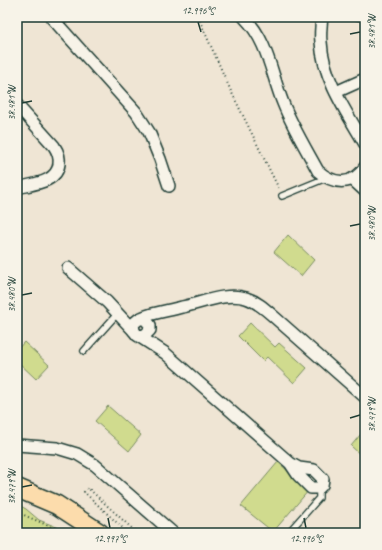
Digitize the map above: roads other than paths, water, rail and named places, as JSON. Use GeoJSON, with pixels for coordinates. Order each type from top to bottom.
{"type":"FeatureCollection","features":[{"type":"Feature","properties":{"kind":"main road"},"geometry":{"type":"LineString","coordinates":[[17,488],[57,505],[100,533]]}},
{"type":"Feature","properties":{"kind":"street"},"geometry":{"type":"LineString","coordinates":[[51,17],[136,112],[149,132],[169,186]]}},
{"type":"Feature","properties":{"kind":"street"},"geometry":{"type":"LineString","coordinates":[[244,17],[263,43],[284,103],[318,170],[326,178],[345,181],[358,175],[365,167]]}},
{"type":"Feature","properties":{"kind":"street"},"geometry":{"type":"LineString","coordinates":[[322,17],[321,42],[323,57],[328,74],[336,92],[365,144]]}},
{"type":"Feature","properties":{"kind":"street"},"geometry":{"type":"LineString","coordinates":[[336,92],[365,79]]}},
{"type":"Feature","properties":{"kind":"street"},"geometry":{"type":"LineString","coordinates":[[17,105],[54,146],[58,152],[60,160],[55,175],[49,179],[17,188]]}},
{"type":"Feature","properties":{"kind":"street"},"geometry":{"type":"LineString","coordinates":[[352,179],[365,191]]}},
{"type":"Feature","properties":{"kind":"street"},"geometry":{"type":"LineString","coordinates":[[68,268],[107,302],[135,333],[164,353],[290,463],[299,468],[314,470],[323,479],[322,485],[319,488]]}},
{"type":"Feature","properties":{"kind":"street"},"geometry":{"type":"LineString","coordinates":[[135,333],[133,324],[140,318],[200,302],[234,297],[245,298],[256,302],[365,397]]}},
{"type":"Feature","properties":{"kind":"street"},"geometry":{"type":"LineString","coordinates":[[107,302],[148,321],[155,341],[164,353]]}},
{"type":"Feature","properties":{"kind":"street"},"geometry":{"type":"LineString","coordinates":[[135,333],[144,336],[162,318],[182,307]]}},
{"type":"Feature","properties":{"kind":"street"},"geometry":{"type":"LineString","coordinates":[[17,445],[57,448],[77,454],[95,465],[173,533]]}},
{"type":"Feature","properties":{"kind":"lane"},"geometry":{"type":"LineString","coordinates":[[358,17],[365,18]]}},
{"type":"Feature","properties":{"kind":"lane"},"geometry":{"type":"LineString","coordinates":[[282,196],[326,178]]}},
{"type":"Feature","properties":{"kind":"lane"},"geometry":{"type":"LineString","coordinates":[[84,351],[118,313]]}},
{"type":"Feature","properties":{"kind":"lane"},"geometry":{"type":"LineString","coordinates":[[288,533],[319,498],[319,488]]}}]}
